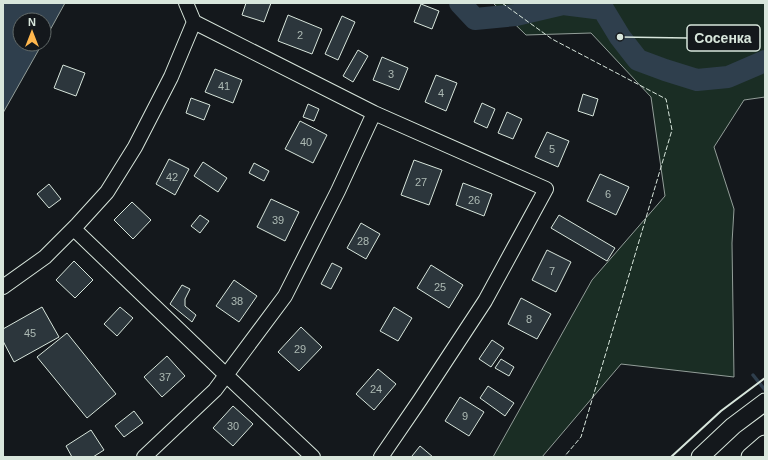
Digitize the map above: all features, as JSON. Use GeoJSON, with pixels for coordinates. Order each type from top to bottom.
{"type":"FeatureCollection","features":[{"type":"Feature","properties":{"kind":"main road"},"geometry":{"type":"LineString","coordinates":[[700,457],[733,426],[765,402]]}},
{"type":"Feature","properties":{"kind":"main road"},"geometry":{"type":"LineString","coordinates":[[750,457],[765,444]]}},
{"type":"Feature","properties":{"kind":"street"},"geometry":{"type":"LineString","coordinates":[[186,3],[194,22],[374,113],[546,189],[485,301],[381,457]]}},
{"type":"Feature","properties":{"kind":"street"},"geometry":{"type":"LineString","coordinates":[[3,287],[45,257],[74,229],[107,192],[135,148],[171,77],[194,22]]}},
{"type":"Feature","properties":{"kind":"street"},"geometry":{"type":"LineString","coordinates":[[144,457],[215,390],[285,296],[338,191],[374,113]]}},
{"type":"Feature","properties":{"kind":"street"},"geometry":{"type":"LineString","coordinates":[[74,229],[313,457]]}},
{"type":"Feature","properties":{"kind":"green space"},"geometry":{"type":"Polygon","coordinates":[[[493,3],[765,3],[765,97],[744,100],[714,147],[734,209],[732,243],[734,377],[621,364],[542,457],[493,457],[592,280],[665,196],[651,97],[591,33],[526,35],[493,3]]]}},
{"type":"Feature","properties":{"kind":"water"},"geometry":{"type":"Polygon","coordinates":[[[3,3],[65,3],[52,27],[52,12],[12,12],[12,52],[37,52],[3,113],[3,3]]]}},
{"type":"Feature","properties":{"kind":"building"},"geometry":{"type":"Polygon","coordinates":[[[246,3],[271,3],[264,22],[242,15],[246,3]]]}},
{"type":"Feature","properties":{"kind":"building"},"geometry":{"type":"Polygon","coordinates":[[[421,4],[439,11],[432,29],[414,22],[421,4]]]}},
{"type":"Feature","properties":{"kind":"building"},"geometry":{"type":"Polygon","coordinates":[[[288,15],[322,29],[312,54],[278,41],[288,15]]]}},
{"type":"Feature","properties":{"kind":"building"},"geometry":{"type":"Polygon","coordinates":[[[342,16],[355,22],[338,60],[325,54],[342,16]]]}},
{"type":"Feature","properties":{"kind":"building"},"geometry":{"type":"Polygon","coordinates":[[[358,50],[368,56],[353,82],[343,76],[358,50]]]}},
{"type":"Feature","properties":{"kind":"building"},"geometry":{"type":"Polygon","coordinates":[[[382,57],[408,68],[399,90],[373,80],[382,57]]]}},
{"type":"Feature","properties":{"kind":"building"},"geometry":{"type":"Polygon","coordinates":[[[63,65],[85,73],[76,96],[54,88],[63,65]]]}},
{"type":"Feature","properties":{"kind":"building"},"geometry":{"type":"Polygon","coordinates":[[[215,69],[242,80],[233,103],[205,92],[215,69]]]}},
{"type":"Feature","properties":{"kind":"building"},"geometry":{"type":"Polygon","coordinates":[[[436,75],[457,83],[446,111],[425,102],[436,75]]]}},
{"type":"Feature","properties":{"kind":"building"},"geometry":{"type":"Polygon","coordinates":[[[583,94],[598,99],[593,116],[578,111],[583,94]]]}},
{"type":"Feature","properties":{"kind":"building"},"geometry":{"type":"Polygon","coordinates":[[[191,98],[210,105],[204,120],[186,113],[191,98]]]}},
{"type":"Feature","properties":{"kind":"building"},"geometry":{"type":"Polygon","coordinates":[[[482,103],[495,109],[487,128],[474,122],[482,103]]]}},
{"type":"Feature","properties":{"kind":"building"},"geometry":{"type":"Polygon","coordinates":[[[308,104],[319,109],[314,121],[303,117],[308,104]]]}},
{"type":"Feature","properties":{"kind":"building"},"geometry":{"type":"Polygon","coordinates":[[[507,112],[522,119],[513,139],[498,133],[507,112]]]}},
{"type":"Feature","properties":{"kind":"building"},"geometry":{"type":"Polygon","coordinates":[[[300,121],[327,135],[313,163],[285,149],[300,121]]]}},
{"type":"Feature","properties":{"kind":"building"},"geometry":{"type":"Polygon","coordinates":[[[547,132],[569,141],[558,167],[535,157],[547,132]]]}},
{"type":"Feature","properties":{"kind":"building"},"geometry":{"type":"Polygon","coordinates":[[[169,159],[189,169],[175,195],[156,184],[169,159]]]}},
{"type":"Feature","properties":{"kind":"building"},"geometry":{"type":"Polygon","coordinates":[[[414,160],[442,170],[429,205],[401,195],[414,160]]]}},
{"type":"Feature","properties":{"kind":"building"},"geometry":{"type":"Polygon","coordinates":[[[203,162],[227,178],[218,192],[194,176],[203,162]]]}},
{"type":"Feature","properties":{"kind":"building"},"geometry":{"type":"Polygon","coordinates":[[[254,163],[269,171],[264,181],[249,173],[254,163]]]}},
{"type":"Feature","properties":{"kind":"building"},"geometry":{"type":"Polygon","coordinates":[[[600,174],[629,187],[616,215],[587,201],[600,174]]]}},
{"type":"Feature","properties":{"kind":"building"},"geometry":{"type":"Polygon","coordinates":[[[463,183],[492,194],[484,216],[456,205],[463,183]]]}},
{"type":"Feature","properties":{"kind":"building"},"geometry":{"type":"Polygon","coordinates":[[[49,184],[61,199],[49,208],[37,194],[49,184]]]}},
{"type":"Feature","properties":{"kind":"building"},"geometry":{"type":"Polygon","coordinates":[[[271,199],[299,212],[285,241],[257,227],[271,199]]]}},
{"type":"Feature","properties":{"kind":"building"},"geometry":{"type":"Polygon","coordinates":[[[132,202],[151,220],[133,239],[114,220],[132,202]]]}},
{"type":"Feature","properties":{"kind":"building"},"geometry":{"type":"Polygon","coordinates":[[[200,215],[209,221],[200,233],[191,226],[200,215]]]}},
{"type":"Feature","properties":{"kind":"building"},"geometry":{"type":"Polygon","coordinates":[[[559,215],[615,248],[607,261],[551,228],[559,215]]]}},
{"type":"Feature","properties":{"kind":"building"},"geometry":{"type":"Polygon","coordinates":[[[361,223],[380,234],[366,259],[347,248],[361,223]]]}},
{"type":"Feature","properties":{"kind":"building"},"geometry":{"type":"Polygon","coordinates":[[[547,250],[571,262],[556,292],[532,280],[547,250]]]}},
{"type":"Feature","properties":{"kind":"building"},"geometry":{"type":"Polygon","coordinates":[[[74,261],[93,280],[75,298],[56,280],[74,261]]]}},
{"type":"Feature","properties":{"kind":"building"},"geometry":{"type":"Polygon","coordinates":[[[332,263],[342,268],[331,289],[321,284],[332,263]]]}},
{"type":"Feature","properties":{"kind":"building"},"geometry":{"type":"Polygon","coordinates":[[[431,265],[463,285],[449,308],[417,288],[431,265]]]}},
{"type":"Feature","properties":{"kind":"building"},"geometry":{"type":"Polygon","coordinates":[[[234,280],[257,296],[239,322],[216,306],[234,280]]]}},
{"type":"Feature","properties":{"kind":"building"},"geometry":{"type":"Polygon","coordinates":[[[182,285],[190,289],[185,299],[185,306],[196,315],[192,322],[170,304],[182,285]]]}},
{"type":"Feature","properties":{"kind":"building"},"geometry":{"type":"Polygon","coordinates":[[[521,298],[551,314],[537,339],[508,324],[521,298]]]}},
{"type":"Feature","properties":{"kind":"building"},"geometry":{"type":"Polygon","coordinates":[[[42,307],[59,337],[14,362],[3,341],[3,329],[42,307]]]}},
{"type":"Feature","properties":{"kind":"building"},"geometry":{"type":"Polygon","coordinates":[[[120,307],[133,318],[117,336],[104,324],[120,307]]]}},
{"type":"Feature","properties":{"kind":"building"},"geometry":{"type":"Polygon","coordinates":[[[394,307],[412,318],[398,341],[380,331],[394,307]]]}},
{"type":"Feature","properties":{"kind":"building"},"geometry":{"type":"Polygon","coordinates":[[[301,327],[322,347],[299,371],[278,352],[301,327]]]}},
{"type":"Feature","properties":{"kind":"building"},"geometry":{"type":"Polygon","coordinates":[[[67,333],[116,394],[87,418],[37,357],[67,333]]]}},
{"type":"Feature","properties":{"kind":"building"},"geometry":{"type":"Polygon","coordinates":[[[492,340],[504,348],[491,367],[479,359],[492,340]]]}},
{"type":"Feature","properties":{"kind":"building"},"geometry":{"type":"Polygon","coordinates":[[[167,356],[185,376],[162,397],[144,377],[167,356]]]}},
{"type":"Feature","properties":{"kind":"building"},"geometry":{"type":"Polygon","coordinates":[[[501,359],[514,367],[509,376],[495,368],[501,359]]]}},
{"type":"Feature","properties":{"kind":"building"},"geometry":{"type":"Polygon","coordinates":[[[378,369],[396,384],[374,410],[356,394],[378,369]]]}},
{"type":"Feature","properties":{"kind":"building"},"geometry":{"type":"Polygon","coordinates":[[[488,386],[514,403],[505,416],[480,398],[488,386]]]}},
{"type":"Feature","properties":{"kind":"building"},"geometry":{"type":"Polygon","coordinates":[[[460,397],[484,412],[469,436],[445,421],[460,397]]]}},
{"type":"Feature","properties":{"kind":"building"},"geometry":{"type":"Polygon","coordinates":[[[233,406],[253,424],[233,446],[213,428],[233,406]]]}},
{"type":"Feature","properties":{"kind":"building"},"geometry":{"type":"Polygon","coordinates":[[[134,411],[143,423],[124,437],[115,426],[134,411]]]}},
{"type":"Feature","properties":{"kind":"building"},"geometry":{"type":"Polygon","coordinates":[[[91,430],[104,450],[93,457],[72,457],[66,446],[91,430]]]}},
{"type":"Feature","properties":{"kind":"building"},"geometry":{"type":"Polygon","coordinates":[[[420,446],[433,457],[413,457],[412,456],[420,446]]]}},
{"type":"Feature","properties":{"kind":"waterway"},"geometry":{"type":"LineString","coordinates":[[460,3],[475,19],[516,15],[563,4],[603,9],[620,37],[638,60],[697,80],[728,77],[765,61]]}},
{"type":"Feature","properties":{"kind":"waterway"},"geometry":{"type":"LineString","coordinates":[[753,375],[765,390]]}},
{"type":"Feature","properties":{"kind":"fence"},"geometry":{"type":"LineString","coordinates":[[502,3],[552,39],[666,99],[672,130],[581,437],[564,457]]}},
{"type":"Feature","properties":{"kind":"wall"},"geometry":{"type":"LineString","coordinates":[[671,457],[721,411],[765,378]]}},
{"type":"Feature","properties":{"kind":"place","name":"Сосенка"},"geometry":{"type":"Point","coordinates":[620,37]}}]}
